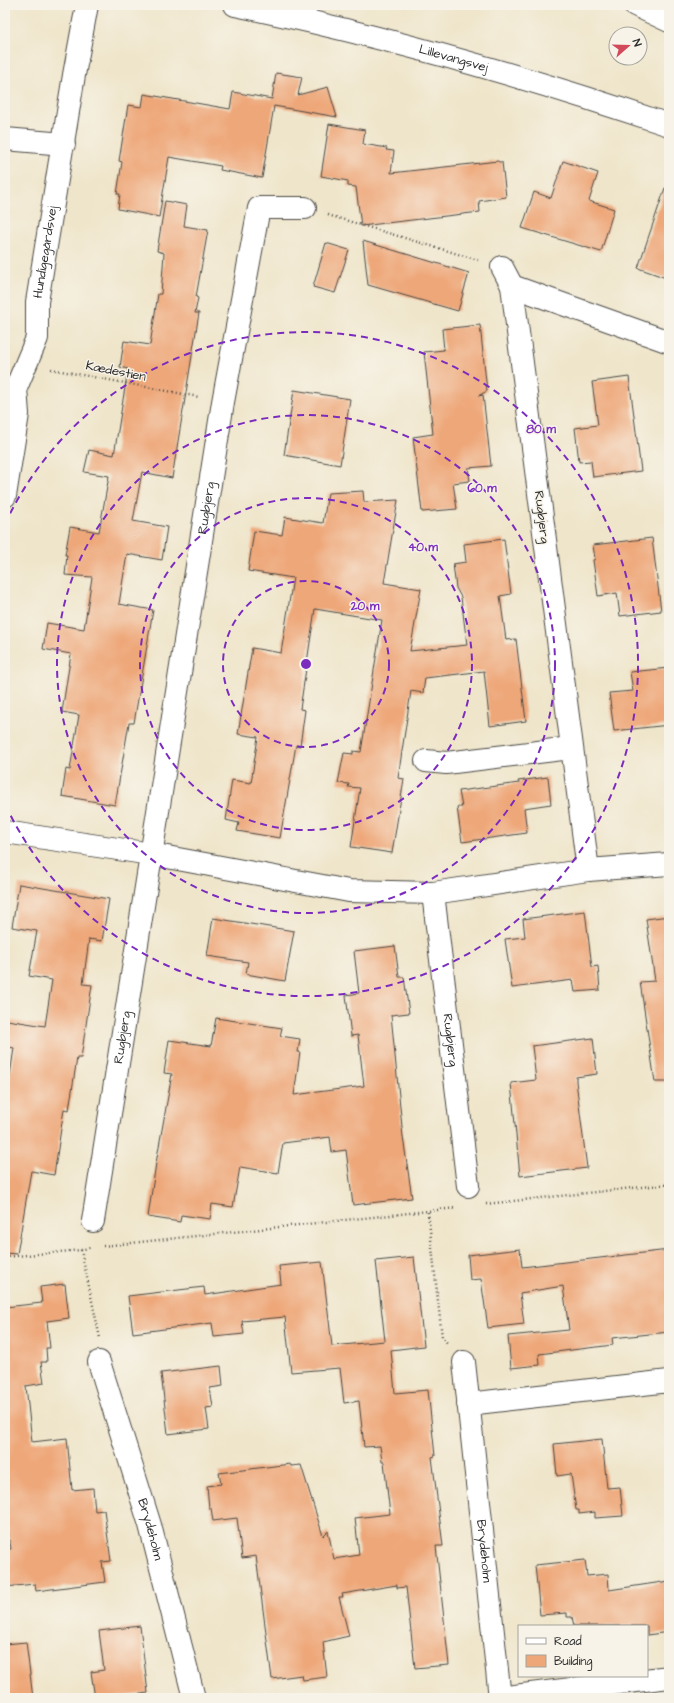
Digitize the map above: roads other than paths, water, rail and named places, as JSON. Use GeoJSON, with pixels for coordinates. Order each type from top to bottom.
{"type":"FeatureCollection","features":[{"type":"Feature","properties":{"kind":"street","name":"Hundigegårdsvej"},"geometry":{"type":"LineString","coordinates":[[5,496],[18,414],[16,388],[37,338],[37,302],[87,5]]}},
{"type":"Feature","properties":{"kind":"street","name":"Lillevangsvej"},"geometry":{"type":"LineString","coordinates":[[235,5],[294,17],[424,49],[582,96],[669,125]]}},
{"type":"Feature","properties":{"kind":"street"},"geometry":{"type":"LineString","coordinates":[[635,5],[669,21]]}},
{"type":"Feature","properties":{"kind":"street"},"geometry":{"type":"LineString","coordinates":[[5,139],[64,144]]}},
{"type":"Feature","properties":{"kind":"street","name":"Rugbjerg"},"geometry":{"type":"LineString","coordinates":[[93,1221],[223,402],[258,208],[305,208]]}},
{"type":"Feature","properties":{"kind":"street","name":"Rugbjerg"},"geometry":{"type":"LineString","coordinates":[[588,870],[507,277],[669,342]]}},
{"type":"Feature","properties":{"kind":"street"},"geometry":{"type":"LineString","coordinates":[[426,761],[446,763],[571,748]]}},
{"type":"Feature","properties":{"kind":"street"},"geometry":{"type":"LineString","coordinates":[[5,832],[151,854],[349,891],[433,893],[588,870],[669,864]]}},
{"type":"Feature","properties":{"kind":"street","name":"Rugbjerg"},"geometry":{"type":"LineString","coordinates":[[433,893],[468,1186]]}},
{"type":"Feature","properties":{"kind":"street","name":"Brydeholm"},"geometry":{"type":"LineString","coordinates":[[99,1362],[150,1525],[194,1698]]}},
{"type":"Feature","properties":{"kind":"street","name":"Brydeholm"},"geometry":{"type":"LineString","coordinates":[[464,1362],[500,1698]]}},
{"type":"Feature","properties":{"kind":"street"},"geometry":{"type":"LineString","coordinates":[[468,1404],[669,1381]]}},
{"type":"Feature","properties":{"kind":"street"},"geometry":{"type":"LineString","coordinates":[[497,1698],[669,1677]]}}]}
